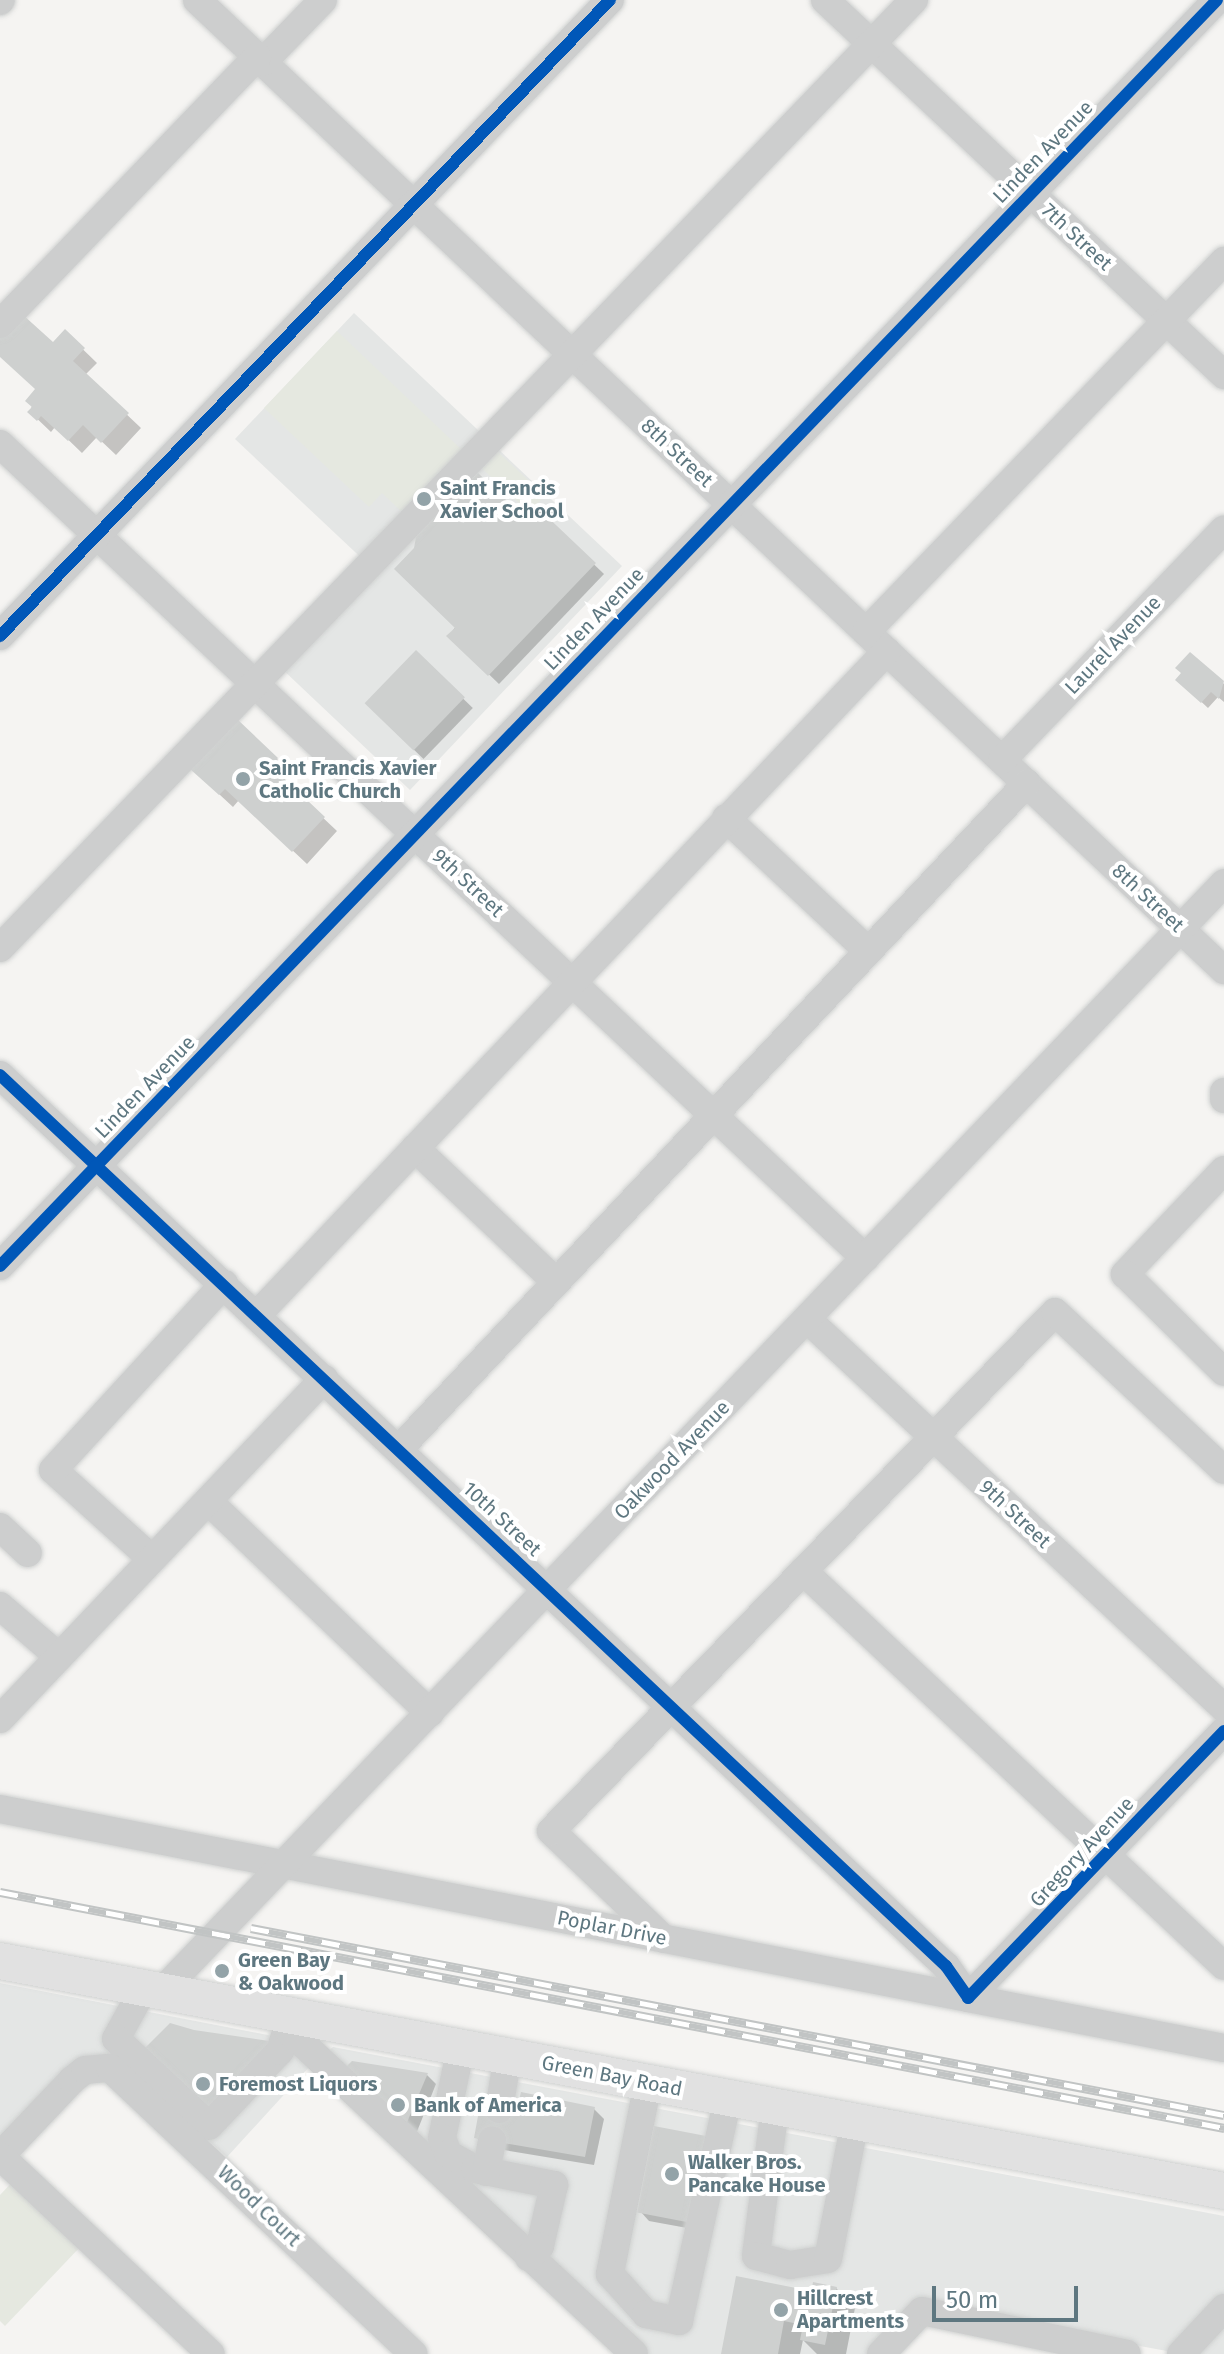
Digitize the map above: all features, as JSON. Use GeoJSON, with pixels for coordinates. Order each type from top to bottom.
{"type":"FeatureCollection","features":[{"type":"Feature","properties":{"kind":"main road","name":"Green Bay Road"},"geometry":{"type":"LineString","coordinates":[[0,1961],[153,1990],[284,2022],[461,2047],[1224,2191]]}},
{"type":"Feature","properties":{"kind":"street","name":"8th Street"},"geometry":{"type":"LineString","coordinates":[[197,0],[1224,970]]}},
{"type":"Feature","properties":{"kind":"street"},"geometry":{"type":"LineString","coordinates":[[0,324],[323,0]]}},
{"type":"Feature","properties":{"kind":"street"},"geometry":{"type":"LineString","coordinates":[[0,636],[610,0]]}},
{"type":"Feature","properties":{"kind":"street","name":"7th Street"},"geometry":{"type":"LineString","coordinates":[[825,0],[1224,375]]}},
{"type":"Feature","properties":{"kind":"street"},"geometry":{"type":"LineString","coordinates":[[0,948],[914,0]]}},
{"type":"Feature","properties":{"kind":"street","name":"Linden Avenue"},"geometry":{"type":"LineString","coordinates":[[0,1266],[1217,0]]}},
{"type":"Feature","properties":{"kind":"street"},"geometry":{"type":"LineString","coordinates":[[866,632],[1224,261]]}},
{"type":"Feature","properties":{"kind":"street","name":"9th Street"},"geometry":{"type":"LineString","coordinates":[[0,444],[865,1258]]}},
{"type":"Feature","properties":{"kind":"street","name":"Laurel Avenue"},"geometry":{"type":"LineString","coordinates":[[1002,760],[1224,529]]}},
{"type":"Feature","properties":{"kind":"street"},"geometry":{"type":"LineString","coordinates":[[257,1315],[887,651]]}},
{"type":"Feature","properties":{"kind":"street"},"geometry":{"type":"LineString","coordinates":[[399,1449],[1027,783]]}},
{"type":"Feature","properties":{"kind":"street"},"geometry":{"type":"LineString","coordinates":[[726,818],[868,951]]}},
{"type":"Feature","properties":{"kind":"street","name":"Oakwood Avenue"},"geometry":{"type":"LineString","coordinates":[[284,2022],[280,2051],[209,2126],[116,2039],[153,1990],[283,1864],[865,1258],[1186,934],[1224,883]]}},
{"type":"Feature","properties":{"kind":"street","name":"10th Street"},"geometry":{"type":"LineString","coordinates":[[0,1075],[946,1966],[968,1998]]}},
{"type":"Feature","properties":{"kind":"street"},"geometry":{"type":"LineString","coordinates":[[1224,1092],[1224,1099]]}},
{"type":"Feature","properties":{"kind":"street"},"geometry":{"type":"LineString","coordinates":[[415,1148],[556,1282]]}},
{"type":"Feature","properties":{"kind":"street"},"geometry":{"type":"LineString","coordinates":[[1224,1170],[1125,1274],[1224,1372]]}},
{"type":"Feature","properties":{"kind":"street"},"geometry":{"type":"LineString","coordinates":[[152,1559],[53,1470],[224,1284]]}},
{"type":"Feature","properties":{"kind":"street"},"geometry":{"type":"LineString","coordinates":[[664,1939],[551,1831],[1055,1312],[1224,1470]]}},
{"type":"Feature","properties":{"kind":"street","name":"9th Street"},"geometry":{"type":"LineString","coordinates":[[807,1319],[1224,1708]]}},
{"type":"Feature","properties":{"kind":"street"},"geometry":{"type":"LineString","coordinates":[[0,1719],[324,1379]]}},
{"type":"Feature","properties":{"kind":"street"},"geometry":{"type":"LineString","coordinates":[[208,1501],[430,1713]]}},
{"type":"Feature","properties":{"kind":"street"},"geometry":{"type":"LineString","coordinates":[[0,1527],[28,1553]]}},
{"type":"Feature","properties":{"kind":"street"},"geometry":{"type":"LineString","coordinates":[[803,1571],[1224,1966]]}},
{"type":"Feature","properties":{"kind":"street"},"geometry":{"type":"LineString","coordinates":[[0,1606],[59,1657]]}},
{"type":"Feature","properties":{"kind":"street","name":"Gregory Avenue"},"geometry":{"type":"LineString","coordinates":[[968,1998],[1224,1731]]}},
{"type":"Feature","properties":{"kind":"street","name":"Poplar Drive"},"geometry":{"type":"LineString","coordinates":[[0,1809],[1224,2048]]}},
{"type":"Feature","properties":{"kind":"street"},"geometry":{"type":"LineString","coordinates":[[284,2022],[634,2354]]}},
{"type":"Feature","properties":{"kind":"street"},"geometry":{"type":"LineString","coordinates":[[461,2047],[442,2138],[448,2154],[486,2172],[554,2185],[540,2246],[529,2257]]}},
{"type":"Feature","properties":{"kind":"street"},"geometry":{"type":"LineString","coordinates":[[499,2109],[508,2056]]}},
{"type":"Feature","properties":{"kind":"street","name":"Wood Court"},"geometry":{"type":"LineString","coordinates":[[0,2156],[72,2080],[98,2066],[121,2075],[414,2354]]}},
{"type":"Feature","properties":{"kind":"street"},"geometry":{"type":"LineString","coordinates":[[597,2320],[610,2274],[648,2083]]}},
{"type":"Feature","properties":{"kind":"street"},"geometry":{"type":"LineString","coordinates":[[610,2274],[646,2314],[679,2321],[728,2098]]}},
{"type":"Feature","properties":{"kind":"street"},"geometry":{"type":"LineString","coordinates":[[775,2107],[756,2256],[790,2265],[828,2259],[855,2122]]}},
{"type":"Feature","properties":{"kind":"street"},"geometry":{"type":"LineString","coordinates":[[486,2172],[492,2141]]}},
{"type":"Feature","properties":{"kind":"street"},"geometry":{"type":"LineString","coordinates":[[0,2156],[211,2354]]}},
{"type":"Feature","properties":{"kind":"street"},"geometry":{"type":"LineString","coordinates":[[1181,2354],[1224,2308]]}},
{"type":"Feature","properties":{"kind":"street"},"geometry":{"type":"LineString","coordinates":[[881,2354],[922,2311],[1127,2354]]}},
{"type":"Feature","properties":{"kind":"shaded area","name":"Saint Francis Xavier School"},"geometry":{"type":"Polygon","coordinates":[[[354,313],[622,566],[410,790],[280,667],[372,568],[235,439],[354,313]]]}},
{"type":"Feature","properties":{"kind":"shaded area"},"geometry":{"type":"Polygon","coordinates":[[[337,331],[463,451],[403,513],[382,493],[369,507],[264,408],[337,331]]]}},
{"type":"Feature","properties":{"kind":"shaded area"},"geometry":{"type":"Polygon","coordinates":[[[498,452],[545,496],[529,512],[482,469],[498,452]]]}},
{"type":"Feature","properties":{"kind":"shaded area"},"geometry":{"type":"Polygon","coordinates":[[[0,1983],[283,2038],[312,2064],[227,2157],[116,2057],[0,2141],[0,1983]]]}},
{"type":"Feature","properties":{"kind":"shaded area"},"geometry":{"type":"Polygon","coordinates":[[[333,2047],[1224,2216],[1224,2354],[1183,2354],[919,2305],[871,2354],[646,2354],[326,2053],[333,2047]]]}},
{"type":"Feature","properties":{"kind":"shaded area"},"geometry":{"type":"Polygon","coordinates":[[[14,2180],[82,2245],[5,2326],[0,2321],[0,2195],[14,2180]]]}},
{"type":"Feature","properties":{"kind":"building"},"geometry":{"type":"Polygon","coordinates":[[[22,314],[53,342],[65,329],[85,348],[73,361],[129,413],[101,443],[83,425],[68,441],[41,416],[37,421],[27,412],[32,407],[25,401],[35,389],[0,357],[0,338],[22,314]]]}},
{"type":"Feature","properties":{"kind":"building"},"geometry":{"type":"Polygon","coordinates":[[[478,473],[526,519],[537,507],[596,563],[488,676],[446,636],[455,628],[394,569],[414,548],[416,537],[478,473]]]}},
{"type":"Feature","properties":{"kind":"building"},"geometry":{"type":"Polygon","coordinates":[[[416,650],[465,697],[414,750],[365,703],[416,650]]]}},
{"type":"Feature","properties":{"kind":"building"},"geometry":{"type":"Polygon","coordinates":[[[1190,652],[1224,681],[1219,699],[1211,692],[1201,703],[1175,680],[1181,673],[1175,668],[1190,652]]]}},
{"type":"Feature","properties":{"kind":"building","name":"Saint Francis Xavier Catholic Church"},"geometry":{"type":"Polygon","coordinates":[[[237,719],[278,758],[271,766],[325,817],[292,852],[225,789],[219,795],[190,769],[237,719]]]}},
{"type":"Feature","properties":{"kind":"building","name":"Foremost Liquors"},"geometry":{"type":"Polygon","coordinates":[[[170,2023],[194,2030],[269,2041],[265,2051],[206,2114],[139,2054],[170,2023]]]}},
{"type":"Feature","properties":{"kind":"building","name":"Bank of America"},"geometry":{"type":"Polygon","coordinates":[[[352,2061],[428,2073],[405,2127],[344,2069],[352,2061]]]}},
{"type":"Feature","properties":{"kind":"building"},"geometry":{"type":"Polygon","coordinates":[[[521,2092],[595,2107],[585,2157],[474,2138],[480,2105],[516,2112],[521,2092]]]}},
{"type":"Feature","properties":{"kind":"building","name":"Walker Bros. Pancake House"},"geometry":{"type":"Polygon","coordinates":[[[654,2126],[706,2136],[689,2222],[637,2212],[654,2126]]]}},
{"type":"Feature","properties":{"kind":"building","name":"Hillcrest Apartments"},"geometry":{"type":"Polygon","coordinates":[[[736,2276],[801,2289],[799,2296],[810,2298],[813,2282],[837,2287],[825,2345],[800,2340],[803,2325],[784,2321],[778,2354],[721,2354],[736,2276]]]}},
{"type":"Feature","properties":{"kind":"railway"},"geometry":{"type":"LineString","coordinates":[[0,1892],[1224,2128]]}},
{"type":"Feature","properties":{"kind":"railway"},"geometry":{"type":"LineString","coordinates":[[251,1928],[1224,2115]]}},
{"type":"Feature","properties":{"kind":"cycle path"},"geometry":{"type":"LineString","coordinates":[[0,636],[610,0]]}},
{"type":"Feature","properties":{"kind":"cycle path"},"geometry":{"type":"LineString","coordinates":[[0,1266],[1217,0]]}},
{"type":"Feature","properties":{"kind":"cycle path"},"geometry":{"type":"LineString","coordinates":[[0,1075],[946,1966],[968,1998],[1224,1731]]}},
{"type":"Feature","properties":{"kind":"place","name":"Saint Francis Xavier School"},"geometry":{"type":"Point","coordinates":[424,499]}},
{"type":"Feature","properties":{"kind":"place","name":"Saint Francis Xavier Catholic Church"},"geometry":{"type":"Point","coordinates":[243,779]}},
{"type":"Feature","properties":{"kind":"place","name":"Green Bay & Oakwood"},"geometry":{"type":"Point","coordinates":[222,1971]}},
{"type":"Feature","properties":{"kind":"place","name":"Foremost Liquors"},"geometry":{"type":"Point","coordinates":[203,2084]}},
{"type":"Feature","properties":{"kind":"place","name":"Bank of America"},"geometry":{"type":"Point","coordinates":[398,2105]}},
{"type":"Feature","properties":{"kind":"place","name":"Walker Bros. Pancake House"},"geometry":{"type":"Point","coordinates":[672,2174]}},
{"type":"Feature","properties":{"kind":"place","name":"Hillcrest Apartments"},"geometry":{"type":"Point","coordinates":[781,2310]}}]}
